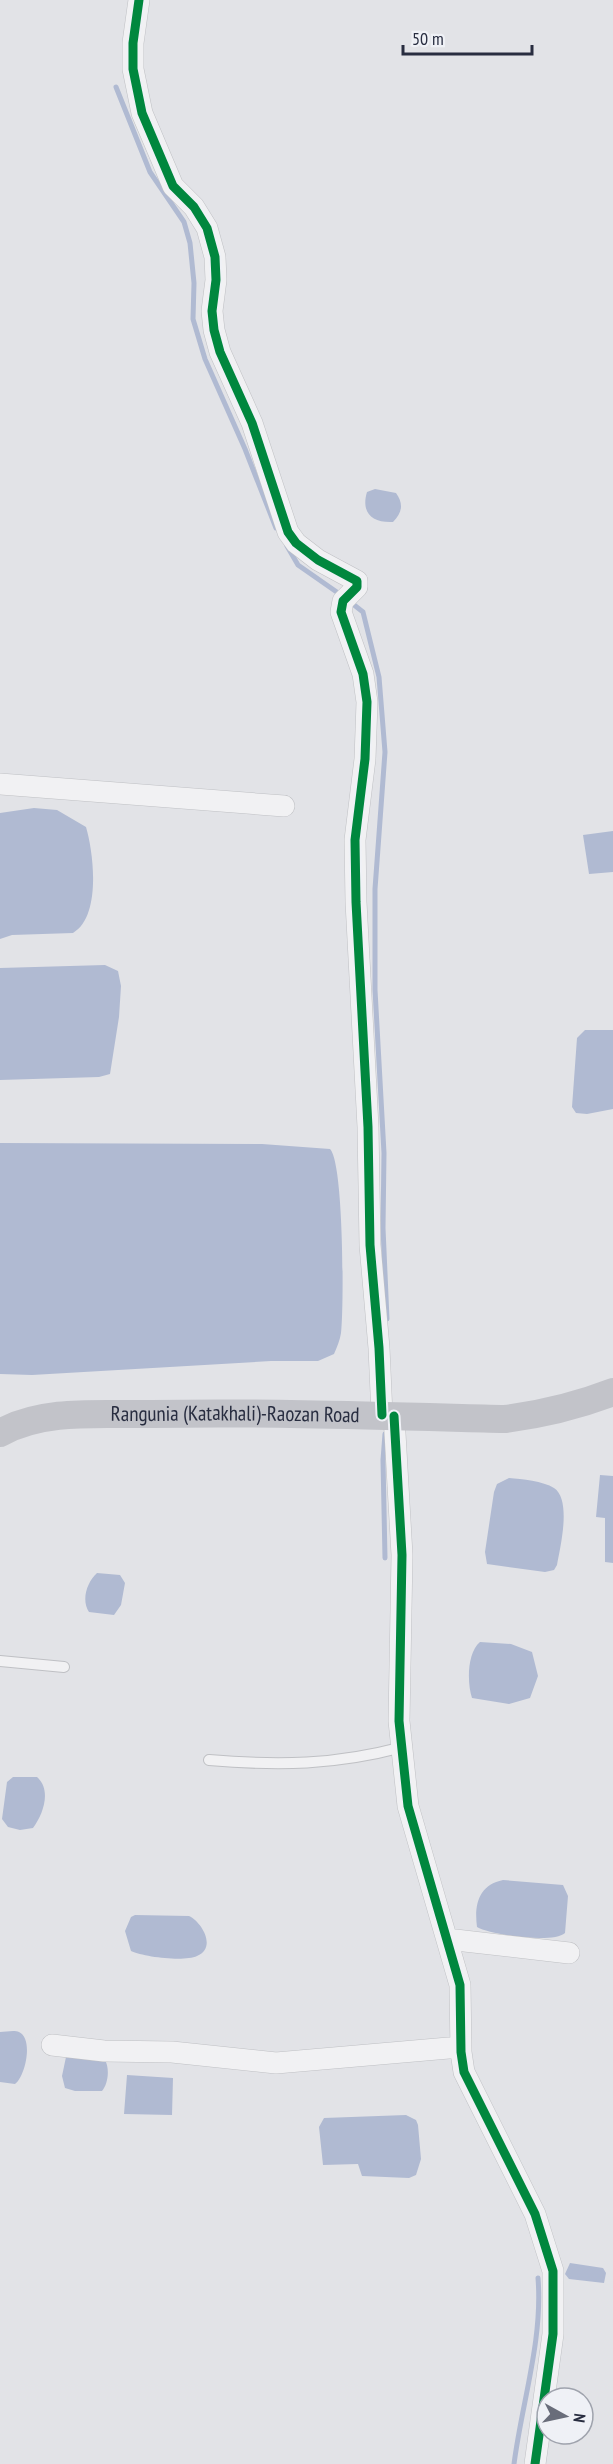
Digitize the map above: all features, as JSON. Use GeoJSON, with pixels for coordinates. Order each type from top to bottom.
{"type":"FeatureCollection","features":[{"type":"Feature","properties":{"kind":"main road","name":"Rangunia (Katakhali)-Raozan Road"},"geometry":{"type":"LineString","coordinates":[[0,1433],[42,1418],[88,1415],[220,1413],[505,1419],[538,1415],[575,1406],[613,1392]]}},
{"type":"Feature","properties":{"kind":"street"},"geometry":{"type":"LineString","coordinates":[[139,0],[133,43],[135,87],[142,113],[173,186],[194,207],[207,228],[214,257],[216,280],[213,311],[220,352],[252,423],[288,532],[296,543],[318,560],[355,579],[341,612],[363,674],[367,702],[365,759],[355,840],[356,902],[368,1127],[369,1216],[402,1555],[399,1720],[408,1806],[460,1985],[460,2047],[464,2072],[535,2214],[553,2271],[553,2334],[535,2464]]}},
{"type":"Feature","properties":{"kind":"street"},"geometry":{"type":"LineString","coordinates":[[0,784],[284,806]]}},
{"type":"Feature","properties":{"kind":"street"},"geometry":{"type":"LineString","coordinates":[[447,1940],[570,1953]]}},
{"type":"Feature","properties":{"kind":"street"},"geometry":{"type":"LineString","coordinates":[[52,2045],[104,2051],[172,2052],[276,2063],[460,2047]]}},
{"type":"Feature","properties":{"kind":"lane"},"geometry":{"type":"LineString","coordinates":[[0,1661],[64,1667]]}},
{"type":"Feature","properties":{"kind":"lane"},"geometry":{"type":"LineString","coordinates":[[209,1760],[276,1766],[341,1760],[403,1746]]}},
{"type":"Feature","properties":{"kind":"water"},"geometry":{"type":"Polygon","coordinates":[[[375,489],[396,493],[399,497],[401,508],[393,522],[379,521],[367,511],[365,499],[367,492],[375,489]]]}},
{"type":"Feature","properties":{"kind":"water"},"geometry":{"type":"Polygon","coordinates":[[[34,808],[57,810],[86,827],[93,868],[92,900],[82,925],[73,933],[12,935],[0,939],[0,813],[34,808]]]}},
{"type":"Feature","properties":{"kind":"water"},"geometry":{"type":"Polygon","coordinates":[[[613,831],[613,872],[589,874],[583,835],[613,831]]]}},
{"type":"Feature","properties":{"kind":"water"},"geometry":{"type":"Polygon","coordinates":[[[105,965],[118,971],[121,986],[119,1017],[110,1074],[99,1077],[0,1080],[0,968],[105,965]]]}},
{"type":"Feature","properties":{"kind":"water"},"geometry":{"type":"Polygon","coordinates":[[[585,1030],[613,1030],[613,1109],[587,1114],[576,1113],[572,1107],[577,1038],[585,1030]]]}},
{"type":"Feature","properties":{"kind":"water"},"geometry":{"type":"Polygon","coordinates":[[[0,1143],[262,1144],[330,1149],[335,1160],[338,1180],[343,1267],[341,1333],[334,1354],[318,1361],[271,1361],[32,1375],[0,1374],[0,1143]]]}},
{"type":"Feature","properties":{"kind":"water"},"geometry":{"type":"Polygon","coordinates":[[[600,1475],[613,1476],[613,1563],[605,1562],[605,1518],[596,1517],[600,1475]]]}},
{"type":"Feature","properties":{"kind":"water"},"geometry":{"type":"Polygon","coordinates":[[[509,1478],[544,1484],[554,1488],[559,1494],[564,1513],[557,1565],[554,1570],[545,1572],[487,1564],[485,1552],[494,1492],[497,1484],[509,1478]]]}},
{"type":"Feature","properties":{"kind":"water"},"geometry":{"type":"Polygon","coordinates":[[[97,1573],[120,1575],[125,1583],[121,1605],[114,1615],[89,1612],[85,1602],[86,1591],[90,1581],[97,1573]]]}},
{"type":"Feature","properties":{"kind":"water"},"geometry":{"type":"Polygon","coordinates":[[[480,1642],[511,1644],[532,1652],[538,1676],[530,1698],[509,1704],[472,1698],[469,1684],[470,1661],[480,1642]]]}},
{"type":"Feature","properties":{"kind":"water"},"geometry":{"type":"Polygon","coordinates":[[[13,1777],[37,1777],[42,1782],[45,1795],[43,1810],[33,1828],[20,1830],[8,1827],[2,1819],[7,1782],[13,1777]]]}},
{"type":"Feature","properties":{"kind":"water"},"geometry":{"type":"Polygon","coordinates":[[[503,1880],[563,1885],[568,1896],[565,1933],[548,1938],[536,1938],[495,1933],[477,1927],[476,1911],[483,1891],[488,1886],[503,1880]]]}},
{"type":"Feature","properties":{"kind":"water"},"geometry":{"type":"Polygon","coordinates":[[[135,1915],[189,1916],[203,1929],[207,1941],[206,1947],[197,1956],[183,1959],[154,1957],[131,1951],[125,1931],[131,1917],[135,1915]]]}},
{"type":"Feature","properties":{"kind":"water"},"geometry":{"type":"Polygon","coordinates":[[[0,2032],[19,2032],[24,2036],[26,2042],[25,2066],[15,2084],[0,2082],[0,2032]]]}},
{"type":"Feature","properties":{"kind":"water"},"geometry":{"type":"Polygon","coordinates":[[[66,2057],[105,2060],[108,2076],[102,2091],[75,2091],[65,2088],[62,2076],[66,2057]]]}},
{"type":"Feature","properties":{"kind":"water"},"geometry":{"type":"Polygon","coordinates":[[[127,2075],[173,2078],[172,2115],[124,2114],[127,2075]]]}},
{"type":"Feature","properties":{"kind":"water"},"geometry":{"type":"Polygon","coordinates":[[[406,2115],[416,2120],[418,2125],[421,2159],[416,2175],[409,2178],[362,2176],[358,2164],[323,2165],[319,2127],[324,2118],[406,2115]]]}},
{"type":"Feature","properties":{"kind":"water"},"geometry":{"type":"Polygon","coordinates":[[[570,2263],[603,2268],[606,2273],[604,2283],[569,2279],[565,2274],[570,2263]]]}},
{"type":"Feature","properties":{"kind":"waterway"},"geometry":{"type":"LineString","coordinates":[[116,87],[150,172],[184,222],[190,243],[194,283],[193,319],[205,359],[245,449],[276,528]]}},
{"type":"Feature","properties":{"kind":"waterway"},"geometry":{"type":"LineString","coordinates":[[287,546],[298,565],[341,595]]}},
{"type":"Feature","properties":{"kind":"waterway"},"geometry":{"type":"LineString","coordinates":[[349,601],[363,612],[379,677],[385,752],[375,889],[375,990],[384,1153],[383,1228],[387,1319]]}},
{"type":"Feature","properties":{"kind":"waterway"},"geometry":{"type":"LineString","coordinates":[[385,1434],[383,1460],[385,1558]]}},
{"type":"Feature","properties":{"kind":"waterway"},"geometry":{"type":"LineString","coordinates":[[514,2464],[535,2348],[539,2301],[538,2278]]}},
{"type":"Feature","properties":{"kind":"cycle path"},"geometry":{"type":"LineString","coordinates":[[139,0],[133,43],[133,69],[142,113],[173,186],[194,207],[207,228],[215,257],[216,280],[212,311],[220,352],[252,423],[288,532],[296,543],[318,560],[357,581],[357,587],[343,601],[341,612],[363,674],[367,702],[365,759],[355,840],[356,902],[368,1127],[370,1245],[382,1415]]}},
{"type":"Feature","properties":{"kind":"cycle path"},"geometry":{"type":"LineString","coordinates":[[394,1416],[402,1555],[399,1721],[408,1806],[460,1985],[461,2052],[464,2072],[535,2214],[553,2271],[553,2334],[535,2464]]}}]}
